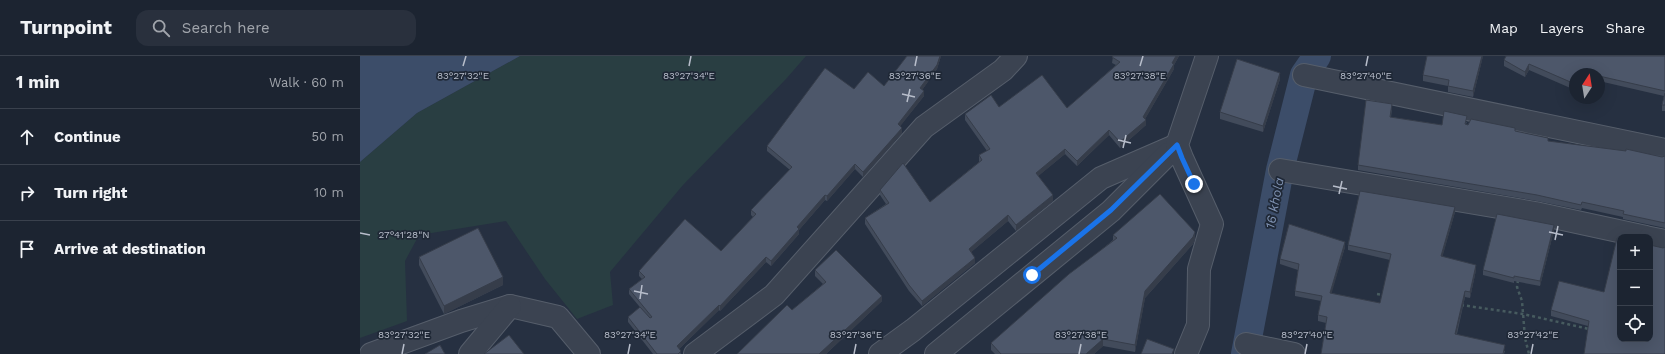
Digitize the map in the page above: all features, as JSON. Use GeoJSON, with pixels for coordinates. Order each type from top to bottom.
{"type":"FeatureCollection","features":[{"type":"Feature","properties":{"kind":"street"},"geometry":{"type":"LineString","coordinates":[[695,354],[774,295],[924,127],[1003,70],[1016,56]]}},
{"type":"Feature","properties":{"kind":"street"},"geometry":{"type":"LineString","coordinates":[[936,354],[1111,210],[1177,145],[1207,56]]}},
{"type":"Feature","properties":{"kind":"street"},"geometry":{"type":"LineString","coordinates":[[1304,75],[1665,150]]}},
{"type":"Feature","properties":{"kind":"street"},"geometry":{"type":"LineString","coordinates":[[880,354],[913,330],[1101,178],[1177,145]]}},
{"type":"Feature","properties":{"kind":"street"},"geometry":{"type":"LineString","coordinates":[[1177,145],[1212,224],[1199,269],[1198,325],[1186,354]]}},
{"type":"Feature","properties":{"kind":"street"},"geometry":{"type":"LineString","coordinates":[[1280,170],[1535,213],[1632,234]]}},
{"type":"Feature","properties":{"kind":"street"},"geometry":{"type":"LineString","coordinates":[[1653,239],[1665,241]]}},
{"type":"Feature","properties":{"kind":"street"},"geometry":{"type":"LineString","coordinates":[[371,354],[461,321],[510,306],[558,317],[589,354]]}},
{"type":"Feature","properties":{"kind":"street"},"geometry":{"type":"LineString","coordinates":[[470,354],[510,306]]}},
{"type":"Feature","properties":{"kind":"street"},"geometry":{"type":"LineString","coordinates":[[1246,344],[1294,354]]}},
{"type":"Feature","properties":{"kind":"path"},"geometry":{"type":"LineString","coordinates":[[1518,279],[1517,287],[1522,301],[1525,338],[1529,354]]}},
{"type":"Feature","properties":{"kind":"path"},"geometry":{"type":"LineString","coordinates":[[1377,294],[1385,295]]}},
{"type":"Feature","properties":{"kind":"path"},"geometry":{"type":"LineString","coordinates":[[1454,304],[1523,314],[1590,329]]}},
{"type":"Feature","properties":{"kind":"green space"},"geometry":{"type":"Polygon","coordinates":[[[520,56],[806,56],[786,79],[683,185],[610,272],[613,305],[577,319],[545,279],[506,221],[419,235],[405,261],[407,321],[360,338],[360,162],[417,113],[520,56]]]}},
{"type":"Feature","properties":{"kind":"water"},"geometry":{"type":"Polygon","coordinates":[[[360,56],[520,56],[417,113],[360,162],[360,56]]]}},
{"type":"Feature","properties":{"kind":"building"},"geometry":{"type":"Polygon","coordinates":[[[907,56],[940,56],[937,65],[920,88],[924,91],[898,124],[902,128],[863,172],[855,164],[797,227],[799,229],[771,261],[766,257],[720,306],[719,305],[677,346],[681,351],[678,354],[657,354],[628,317],[640,307],[650,318],[652,317],[629,289],[645,277],[639,271],[685,219],[721,251],[756,214],[751,210],[792,167],[767,146],[825,68],[854,89],[868,72],[884,86],[907,56]]]}},
{"type":"Feature","properties":{"kind":"building"},"geometry":{"type":"Polygon","coordinates":[[[1176,56],[1172,63],[1174,64],[1143,117],[1146,120],[1120,142],[1109,130],[1077,161],[1065,149],[1036,173],[1053,195],[1016,225],[1008,215],[969,249],[975,258],[922,301],[909,285],[865,218],[889,203],[880,190],[903,163],[930,202],[982,160],[979,155],[990,149],[965,114],[991,95],[999,107],[1042,75],[1067,108],[1120,62],[1112,57],[1176,56]]]}},
{"type":"Feature","properties":{"kind":"building"},"geometry":{"type":"Polygon","coordinates":[[[1427,56],[1482,56],[1473,91],[1448,86],[1449,80],[1423,75],[1427,56]]]}},
{"type":"Feature","properties":{"kind":"building"},"geometry":{"type":"Polygon","coordinates":[[[1506,56],[1665,56],[1665,91],[1605,77],[1605,68],[1569,68],[1569,81],[1529,64],[1525,72],[1504,60],[1506,56]]]}},
{"type":"Feature","properties":{"kind":"building"},"geometry":{"type":"Polygon","coordinates":[[[1237,59],[1280,73],[1263,126],[1220,112],[1237,59]]]}},
{"type":"Feature","properties":{"kind":"building"},"geometry":{"type":"Polygon","coordinates":[[[1665,93],[1665,105],[1662,105],[1665,93]]]}},
{"type":"Feature","properties":{"kind":"building"},"geometry":{"type":"Polygon","coordinates":[[[1366,100],[1392,104],[1390,117],[1442,125],[1444,111],[1467,116],[1465,124],[1468,125],[1471,119],[1515,128],[1515,131],[1548,138],[1548,141],[1626,151],[1626,149],[1662,157],[1665,156],[1665,223],[1623,214],[1624,211],[1582,202],[1581,205],[1537,195],[1358,165],[1366,100]]]}},
{"type":"Feature","properties":{"kind":"building"},"geometry":{"type":"Polygon","coordinates":[[[1360,191],[1455,207],[1441,256],[1476,265],[1470,292],[1465,291],[1455,334],[1505,345],[1503,354],[1321,354],[1327,317],[1318,315],[1322,296],[1295,291],[1299,264],[1280,259],[1289,224],[1345,242],[1330,293],[1380,303],[1391,254],[1348,245],[1360,191]]]}},
{"type":"Feature","properties":{"kind":"building"},"geometry":{"type":"Polygon","coordinates":[[[1160,194],[1195,232],[1193,237],[1145,291],[1135,345],[1103,339],[1086,354],[1001,354],[991,343],[1069,274],[1117,238],[1113,235],[1160,194]]]}},
{"type":"Feature","properties":{"kind":"building"},"geometry":{"type":"Polygon","coordinates":[[[1497,214],[1554,225],[1540,281],[1514,276],[1514,278],[1483,270],[1497,214]]]}},
{"type":"Feature","properties":{"kind":"building"},"geometry":{"type":"Polygon","coordinates":[[[478,228],[503,277],[444,306],[419,257],[478,228]]]}},
{"type":"Feature","properties":{"kind":"building"},"geometry":{"type":"Polygon","coordinates":[[[1617,238],[1617,342],[1653,342],[1653,246],[1663,248],[1665,247],[1665,354],[1584,354],[1589,321],[1551,310],[1559,281],[1604,292],[1617,238]]]}},
{"type":"Feature","properties":{"kind":"building"},"geometry":{"type":"Polygon","coordinates":[[[836,250],[882,296],[819,354],[737,354],[787,305],[792,310],[826,282],[815,270],[836,250]]]}},
{"type":"Feature","properties":{"kind":"building"},"geometry":{"type":"Polygon","coordinates":[[[509,335],[524,354],[484,354],[509,335]]]}},
{"type":"Feature","properties":{"kind":"building"},"geometry":{"type":"Polygon","coordinates":[[[1147,339],[1174,349],[1172,354],[1141,354],[1147,339]]]}},
{"type":"Feature","properties":{"kind":"building"},"geometry":{"type":"Polygon","coordinates":[[[440,345],[445,354],[425,354],[440,345]]]}},
{"type":"Feature","properties":{"kind":"waterway","name":"16 khola"},"geometry":{"type":"LineString","coordinates":[[1245,354],[1280,170],[1304,75],[1317,56]]}},
{"type":"Feature","properties":{"kind":"route"},"geometry":{"type":"LineString","coordinates":[[1032,275],[1111,210],[1177,145],[1194,184]]}}]}
